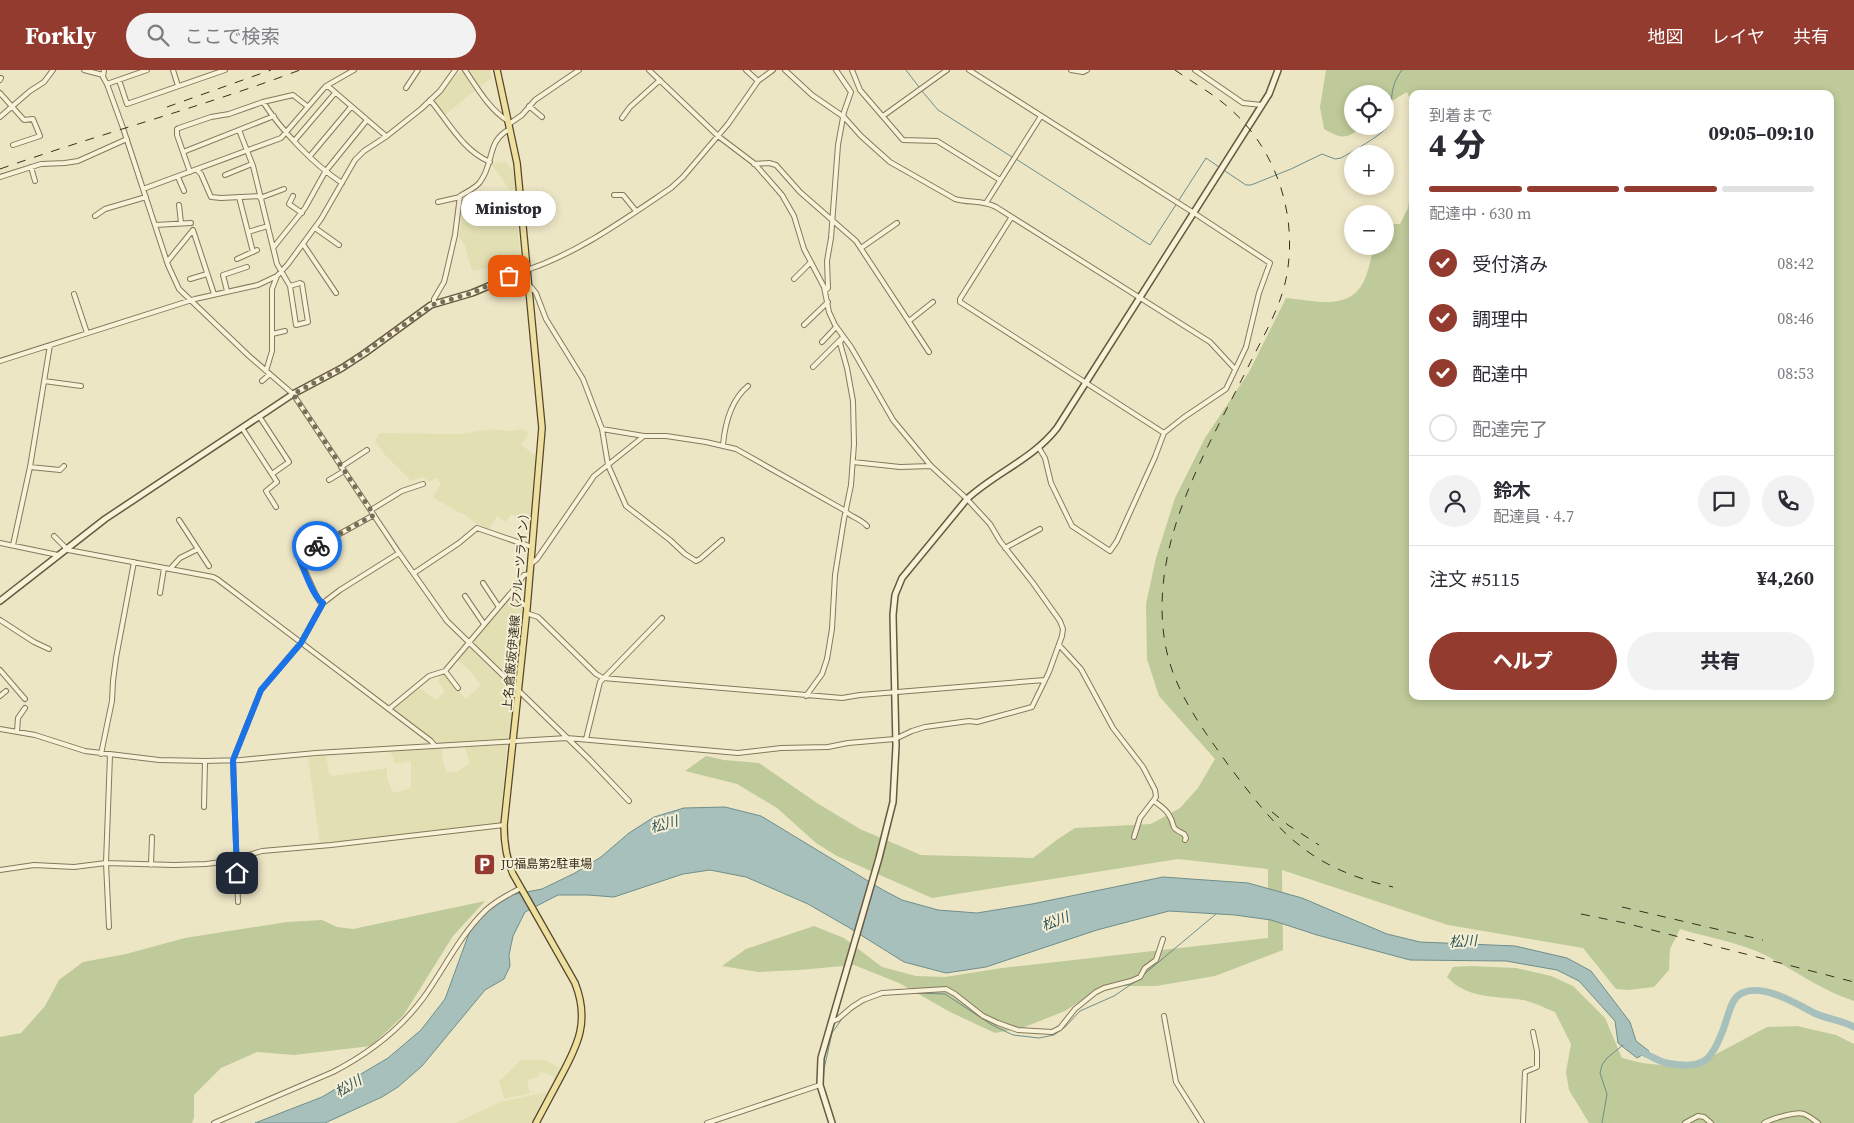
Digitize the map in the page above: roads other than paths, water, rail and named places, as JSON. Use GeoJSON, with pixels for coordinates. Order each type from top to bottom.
{"type":"FeatureCollection","features":[{"type":"Feature","properties":{"kind":"main road","name":"上名倉飯坂伊達線（フルーツライン）"},"geometry":{"type":"LineString","coordinates":[[497,70],[517,163],[542,428],[519,691],[504,825],[507,858],[521,888],[575,984],[581,1001],[582,1022],[581,1034],[574,1052],[536,1123]]}},
{"type":"Feature","properties":{"kind":"street"},"geometry":{"type":"LineString","coordinates":[[0,117],[30,91],[44,82],[53,70]]}},
{"type":"Feature","properties":{"kind":"street"},"geometry":{"type":"LineString","coordinates":[[84,70],[104,72],[111,70]]}},
{"type":"Feature","properties":{"kind":"street"},"geometry":{"type":"LineString","coordinates":[[107,84],[147,70]]}},
{"type":"Feature","properties":{"kind":"street"},"geometry":{"type":"LineString","coordinates":[[173,70],[178,86]]}},
{"type":"Feature","properties":{"kind":"street"},"geometry":{"type":"LineString","coordinates":[[119,80],[127,104],[225,70]]}},
{"type":"Feature","properties":{"kind":"street"},"geometry":{"type":"LineString","coordinates":[[143,189],[281,138],[325,87],[354,70]]}},
{"type":"Feature","properties":{"kind":"street"},"geometry":{"type":"LineString","coordinates":[[406,88],[418,70]]}},
{"type":"Feature","properties":{"kind":"street"},"geometry":{"type":"LineString","coordinates":[[262,381],[268,372],[271,355],[272,289],[277,276],[314,228],[355,160],[440,91],[455,70]]}},
{"type":"Feature","properties":{"kind":"street"},"geometry":{"type":"LineString","coordinates":[[465,70],[482,94],[509,125]]}},
{"type":"Feature","properties":{"kind":"street"},"geometry":{"type":"LineString","coordinates":[[438,202],[460,197],[479,184],[490,162],[493,146],[509,125],[554,86],[579,70]]}},
{"type":"Feature","properties":{"kind":"street"},"geometry":{"type":"LineString","coordinates":[[0,729],[35,734],[85,751],[159,760],[233,760],[566,738],[738,752],[781,748],[831,747],[848,743],[896,738],[912,730],[925,727],[969,721],[977,722],[1032,707],[1045,680],[1063,633],[1062,624],[989,524],[968,499],[931,466],[894,420],[836,328],[829,312],[825,291],[802,243],[794,216],[785,199],[754,164],[718,136],[650,70]]}},
{"type":"Feature","properties":{"kind":"street"},"geometry":{"type":"LineString","coordinates":[[746,70],[758,82]]}},
{"type":"Feature","properties":{"kind":"street"},"geometry":{"type":"LineString","coordinates":[[0,601],[105,519],[293,394],[342,368],[434,304],[472,293],[551,261],[573,250],[636,211],[678,182],[718,136],[758,82],[772,70]]}},
{"type":"Feature","properties":{"kind":"street"},"geometry":{"type":"LineString","coordinates":[[786,70],[812,95],[843,117],[897,168],[955,199],[964,202],[986,203],[996,207],[1214,345],[1235,369]]}},
{"type":"Feature","properties":{"kind":"street"},"geometry":{"type":"LineString","coordinates":[[825,291],[828,288],[826,261],[832,222],[838,145],[843,117],[851,95],[851,90],[836,70]]}},
{"type":"Feature","properties":{"kind":"street"},"geometry":{"type":"LineString","coordinates":[[852,70],[859,89],[904,141],[938,141],[1000,180]]}},
{"type":"Feature","properties":{"kind":"street"},"geometry":{"type":"LineString","coordinates":[[883,116],[947,70]]}},
{"type":"Feature","properties":{"kind":"street"},"geometry":{"type":"LineString","coordinates":[[970,70],[1270,263],[1259,293],[1246,346],[1225,390],[1164,433],[1117,541],[1109,552],[1072,526],[1050,479],[1039,448]]}},
{"type":"Feature","properties":{"kind":"street"},"geometry":{"type":"LineString","coordinates":[[1071,70],[1083,72],[1087,70]]}},
{"type":"Feature","properties":{"kind":"street"},"geometry":{"type":"LineString","coordinates":[[1195,70],[1202,72],[1243,103],[1262,106]]}},
{"type":"Feature","properties":{"kind":"street"},"geometry":{"type":"LineString","coordinates":[[832,1123],[820,1084],[821,1058],[887,831],[893,802],[896,738],[893,615],[896,590],[907,572],[968,499],[978,489],[1039,448],[1057,428],[1262,106],[1272,89],[1278,70]]}},
{"type":"Feature","properties":{"kind":"street"},"geometry":{"type":"LineString","coordinates":[[104,72],[167,262],[179,290],[293,394],[399,553],[447,621],[629,801]]}},
{"type":"Feature","properties":{"kind":"street"},"geometry":{"type":"LineString","coordinates":[[622,118],[630,107],[660,80]]}},
{"type":"Feature","properties":{"kind":"street"},"geometry":{"type":"LineString","coordinates":[[325,87],[329,87],[386,136]]}},
{"type":"Feature","properties":{"kind":"street"},"geometry":{"type":"LineString","coordinates":[[851,90],[859,89]]}},
{"type":"Feature","properties":{"kind":"street"},"geometry":{"type":"LineString","coordinates":[[0,92],[24,120],[34,119],[40,136],[13,145]]}},
{"type":"Feature","properties":{"kind":"street"},"geometry":{"type":"LineString","coordinates":[[295,140],[335,93]]}},
{"type":"Feature","properties":{"kind":"street"},"geometry":{"type":"LineString","coordinates":[[190,172],[177,133],[178,128],[211,116],[229,114],[263,102],[295,95],[308,106]]}},
{"type":"Feature","properties":{"kind":"street"},"geometry":{"type":"LineString","coordinates":[[430,100],[461,140],[478,156],[490,162]]}},
{"type":"Feature","properties":{"kind":"street"},"geometry":{"type":"LineString","coordinates":[[263,102],[286,132],[325,172],[342,183]]}},
{"type":"Feature","properties":{"kind":"street"},"geometry":{"type":"LineString","coordinates":[[310,156],[352,106]]}},
{"type":"Feature","properties":{"kind":"street"},"geometry":{"type":"LineString","coordinates":[[529,106],[542,117]]}},
{"type":"Feature","properties":{"kind":"street"},"geometry":{"type":"LineString","coordinates":[[183,152],[274,116]]}},
{"type":"Feature","properties":{"kind":"street"},"geometry":{"type":"LineString","coordinates":[[986,203],[1041,116]]}},
{"type":"Feature","properties":{"kind":"street"},"geometry":{"type":"LineString","coordinates":[[273,248],[302,213],[325,172],[367,120]]}},
{"type":"Feature","properties":{"kind":"street"},"geometry":{"type":"LineString","coordinates":[[239,130],[248,150],[280,272],[290,286],[296,325],[308,322],[302,284],[290,286]]}},
{"type":"Feature","properties":{"kind":"street"},"geometry":{"type":"LineString","coordinates":[[0,177],[41,164],[78,161],[126,139]]}},
{"type":"Feature","properties":{"kind":"street"},"geometry":{"type":"LineString","coordinates":[[754,164],[769,162],[776,165],[800,192],[861,248],[929,352]]}},
{"type":"Feature","properties":{"kind":"street"},"geometry":{"type":"LineString","coordinates":[[225,175],[252,164]]}},
{"type":"Feature","properties":{"kind":"street"},"geometry":{"type":"LineString","coordinates":[[31,167],[35,181]]}},
{"type":"Feature","properties":{"kind":"street"},"geometry":{"type":"LineString","coordinates":[[197,170],[201,174],[211,197],[260,197],[284,189]]}},
{"type":"Feature","properties":{"kind":"street"},"geometry":{"type":"LineString","coordinates":[[178,176],[184,191]]}},
{"type":"Feature","properties":{"kind":"street"},"geometry":{"type":"LineString","coordinates":[[614,195],[623,195],[636,211]]}},
{"type":"Feature","properties":{"kind":"street"},"geometry":{"type":"LineString","coordinates":[[294,196],[289,204],[302,213]]}},
{"type":"Feature","properties":{"kind":"street"},"geometry":{"type":"LineString","coordinates":[[95,216],[105,209],[146,197]]}},
{"type":"Feature","properties":{"kind":"street"},"geometry":{"type":"LineString","coordinates":[[237,259],[255,251],[239,197]]}},
{"type":"Feature","properties":{"kind":"street"},"geometry":{"type":"LineString","coordinates":[[434,304],[434,299],[444,282],[446,274],[455,235],[460,197]]}},
{"type":"Feature","properties":{"kind":"street"},"geometry":{"type":"LineString","coordinates":[[179,205],[181,223]]}},
{"type":"Feature","properties":{"kind":"street"},"geometry":{"type":"LineString","coordinates":[[1012,218],[960,302],[1164,433]]}},
{"type":"Feature","properties":{"kind":"street"},"geometry":{"type":"LineString","coordinates":[[155,225],[192,223]]}},
{"type":"Feature","properties":{"kind":"street"},"geometry":{"type":"LineString","coordinates":[[861,248],[897,223]]}},
{"type":"Feature","properties":{"kind":"street"},"geometry":{"type":"LineString","coordinates":[[248,232],[268,226]]}},
{"type":"Feature","properties":{"kind":"street"},"geometry":{"type":"LineString","coordinates":[[314,228],[339,245]]}},
{"type":"Feature","properties":{"kind":"street"},"geometry":{"type":"LineString","coordinates":[[167,262],[193,230],[214,294]]}},
{"type":"Feature","properties":{"kind":"street"},"geometry":{"type":"LineString","coordinates":[[303,244],[336,293]]}},
{"type":"Feature","properties":{"kind":"street"},"geometry":{"type":"LineString","coordinates":[[794,279],[811,262]]}},
{"type":"Feature","properties":{"kind":"street"},"geometry":{"type":"LineString","coordinates":[[226,292],[223,275],[247,267]]}},
{"type":"Feature","properties":{"kind":"street"},"geometry":{"type":"LineString","coordinates":[[190,279],[207,274]]}},
{"type":"Feature","properties":{"kind":"street"},"geometry":{"type":"LineString","coordinates":[[0,360],[214,294],[258,285],[277,276]]}},
{"type":"Feature","properties":{"kind":"street"},"geometry":{"type":"LineString","coordinates":[[529,286],[536,293],[546,319],[581,376],[602,429],[608,465],[626,506],[685,554],[698,561],[722,540]]}},
{"type":"Feature","properties":{"kind":"street"},"geometry":{"type":"LineString","coordinates":[[74,294],[87,333]]}},
{"type":"Feature","properties":{"kind":"street"},"geometry":{"type":"LineString","coordinates":[[804,325],[828,302]]}},
{"type":"Feature","properties":{"kind":"street"},"geometry":{"type":"LineString","coordinates":[[908,321],[933,302]]}},
{"type":"Feature","properties":{"kind":"street"},"geometry":{"type":"LineString","coordinates":[[822,342],[836,328]]}},
{"type":"Feature","properties":{"kind":"street"},"geometry":{"type":"LineString","coordinates":[[272,334],[285,331]]}},
{"type":"Feature","properties":{"kind":"street"},"geometry":{"type":"LineString","coordinates":[[813,367],[842,337]]}},
{"type":"Feature","properties":{"kind":"street"},"geometry":{"type":"LineString","coordinates":[[806,696],[822,674],[827,659],[832,629],[835,576],[851,484],[854,444],[853,401],[840,343],[842,337]]}},
{"type":"Feature","properties":{"kind":"street"},"geometry":{"type":"LineString","coordinates":[[13,546],[30,467],[50,345]]}},
{"type":"Feature","properties":{"kind":"street"},"geometry":{"type":"LineString","coordinates":[[44,380],[81,386]]}},
{"type":"Feature","properties":{"kind":"street"},"geometry":{"type":"LineString","coordinates":[[723,445],[724,434],[735,400],[748,386]]}},
{"type":"Feature","properties":{"kind":"street"},"geometry":{"type":"LineString","coordinates":[[259,416],[289,462],[272,474]]}},
{"type":"Feature","properties":{"kind":"street"},"geometry":{"type":"LineString","coordinates":[[242,428],[277,482],[266,491],[276,507]]}},
{"type":"Feature","properties":{"kind":"street"},"geometry":{"type":"LineString","coordinates":[[602,429],[644,436],[657,435],[736,448],[861,520],[867,526]]}},
{"type":"Feature","properties":{"kind":"street"},"geometry":{"type":"LineString","coordinates":[[531,564],[537,559],[594,476],[644,436]]}},
{"type":"Feature","properties":{"kind":"street"},"geometry":{"type":"LineString","coordinates":[[329,480],[367,450]]}},
{"type":"Feature","properties":{"kind":"street"},"geometry":{"type":"LineString","coordinates":[[853,462],[900,467],[931,466]]}},
{"type":"Feature","properties":{"kind":"street"},"geometry":{"type":"LineString","coordinates":[[30,467],[60,470],[64,466]]}},
{"type":"Feature","properties":{"kind":"street"},"geometry":{"type":"LineString","coordinates":[[371,510],[402,491],[423,484]]}},
{"type":"Feature","properties":{"kind":"street"},"geometry":{"type":"LineString","coordinates":[[323,603],[320,602],[314,593],[301,559],[312,549],[374,515]]}},
{"type":"Feature","properties":{"kind":"street"},"geometry":{"type":"LineString","coordinates":[[179,520],[209,566]]}},
{"type":"Feature","properties":{"kind":"street"},"geometry":{"type":"LineString","coordinates":[[414,573],[459,543],[476,528],[532,547]]}},
{"type":"Feature","properties":{"kind":"street"},"geometry":{"type":"LineString","coordinates":[[1005,548],[1040,529]]}},
{"type":"Feature","properties":{"kind":"street"},"geometry":{"type":"LineString","coordinates":[[54,536],[66,549],[217,579],[431,740],[435,746]]}},
{"type":"Feature","properties":{"kind":"street"},"geometry":{"type":"LineString","coordinates":[[0,543],[58,555]]}},
{"type":"Feature","properties":{"kind":"street"},"geometry":{"type":"LineString","coordinates":[[170,569],[180,558],[198,549]]}},
{"type":"Feature","properties":{"kind":"street"},"geometry":{"type":"LineString","coordinates":[[238,902],[233,760],[261,690],[301,643],[323,603],[340,590],[399,553]]}},
{"type":"Feature","properties":{"kind":"street"},"geometry":{"type":"LineString","coordinates":[[101,754],[112,701],[114,667],[134,562]]}},
{"type":"Feature","properties":{"kind":"street"},"geometry":{"type":"LineString","coordinates":[[160,593],[164,568]]}},
{"type":"Feature","properties":{"kind":"street"},"geometry":{"type":"LineString","coordinates":[[389,709],[429,676],[445,671],[512,592],[524,575],[530,574]]}},
{"type":"Feature","properties":{"kind":"street"},"geometry":{"type":"LineString","coordinates":[[483,583],[499,606]]}},
{"type":"Feature","properties":{"kind":"street"},"geometry":{"type":"LineString","coordinates":[[512,592],[526,610],[538,617],[602,678],[842,698],[1045,680]]}},
{"type":"Feature","properties":{"kind":"street"},"geometry":{"type":"LineString","coordinates":[[465,596],[484,624]]}},
{"type":"Feature","properties":{"kind":"street"},"geometry":{"type":"LineString","coordinates":[[586,739],[602,678],[662,618]]}},
{"type":"Feature","properties":{"kind":"street"},"geometry":{"type":"LineString","coordinates":[[0,620],[34,642],[49,649]]}},
{"type":"Feature","properties":{"kind":"street"},"geometry":{"type":"LineString","coordinates":[[1059,644],[1081,669],[1113,728],[1148,775],[1156,793],[1154,801],[1140,818],[1134,837]]}},
{"type":"Feature","properties":{"kind":"street"},"geometry":{"type":"LineString","coordinates":[[0,670],[25,699]]}},
{"type":"Feature","properties":{"kind":"street"},"geometry":{"type":"LineString","coordinates":[[445,671],[458,688]]}},
{"type":"Feature","properties":{"kind":"street"},"geometry":{"type":"LineString","coordinates":[[0,696],[6,691]]}},
{"type":"Feature","properties":{"kind":"street"},"geometry":{"type":"LineString","coordinates":[[17,732],[18,718],[25,708]]}},
{"type":"Feature","properties":{"kind":"street"},"geometry":{"type":"LineString","coordinates":[[109,927],[106,863],[110,755]]}},
{"type":"Feature","properties":{"kind":"street"},"geometry":{"type":"LineString","coordinates":[[204,807],[205,761]]}},
{"type":"Feature","properties":{"kind":"street"},"geometry":{"type":"LineString","coordinates":[[1154,801],[1168,812],[1173,827],[1184,834],[1185,840]]}},
{"type":"Feature","properties":{"kind":"street"},"geometry":{"type":"LineString","coordinates":[[0,870],[34,865],[74,867],[106,863],[192,865],[237,858],[262,851],[504,825]]}},
{"type":"Feature","properties":{"kind":"street"},"geometry":{"type":"LineString","coordinates":[[151,865],[152,837]]}},
{"type":"Feature","properties":{"kind":"street"},"geometry":{"type":"LineString","coordinates":[[214,1123],[337,1070],[382,1041],[398,1027],[423,998],[478,919],[494,903],[521,888]]}},
{"type":"Feature","properties":{"kind":"street"},"geometry":{"type":"LineString","coordinates":[[831,1022],[863,1000],[882,993],[946,989],[983,1016],[998,1023],[1018,1030],[1052,1032],[1060,1028],[1075,1009],[1096,992],[1104,988],[1131,982],[1140,977],[1145,968],[1156,960],[1164,939]]}},
{"type":"Feature","properties":{"kind":"street"},"geometry":{"type":"LineString","coordinates":[[1164,1016],[1176,1082],[1202,1123]]}},
{"type":"Feature","properties":{"kind":"street"},"geometry":{"type":"LineString","coordinates":[[1523,1123],[1525,1074],[1526,1071],[1537,1067],[1537,1051],[1533,1032]]}},
{"type":"Feature","properties":{"kind":"street"},"geometry":{"type":"LineString","coordinates":[[707,1123],[820,1084]]}},
{"type":"Feature","properties":{"kind":"street"},"geometry":{"type":"LineString","coordinates":[[1764,1123],[1796,1113],[1804,1114],[1818,1123]]}},
{"type":"Feature","properties":{"kind":"street"},"geometry":{"type":"LineString","coordinates":[[1685,1123],[1698,1116],[1704,1117],[1711,1123]]}},
{"type":"Feature","properties":{"kind":"water"},"geometry":{"type":"Polygon","coordinates":[[[725,807],[761,816],[883,890],[902,900],[938,910],[977,913],[1032,904],[1163,877],[1248,883],[1302,898],[1387,934],[1420,942],[1515,946],[1567,958],[1591,971],[1630,1022],[1636,1041],[1649,1051],[1637,1058],[1618,1043],[1615,1021],[1579,981],[1557,970],[1506,961],[1410,960],[1317,935],[1271,920],[1235,915],[1169,911],[1097,930],[986,967],[946,973],[904,962],[808,904],[746,877],[710,870],[683,874],[614,897],[558,895],[525,912],[513,936],[509,955],[510,966],[504,979],[485,990],[422,1066],[398,1087],[382,1097],[325,1123],[255,1123],[322,1097],[388,1058],[421,1030],[445,999],[471,928],[489,909],[511,895],[542,889],[575,873],[601,857],[629,833],[654,817],[684,808],[725,807]]]}},
{"type":"Feature","properties":{"kind":"waterway"},"geometry":{"type":"LineString","coordinates":[[906,70],[919,87]]}},
{"type":"Feature","properties":{"kind":"waterway"},"geometry":{"type":"LineString","coordinates":[[1222,169],[1246,185],[1251,185],[1322,154],[1335,159],[1341,158],[1373,139],[1387,127],[1390,120],[1392,93],[1402,70]]}},
{"type":"Feature","properties":{"kind":"waterway"},"geometry":{"type":"LineString","coordinates":[[922,91],[938,110],[1012,157]]}},
{"type":"Feature","properties":{"kind":"waterway"},"geometry":{"type":"LineString","coordinates":[[1016,159],[1150,245],[1206,158],[1219,167]]}},
{"type":"Feature","properties":{"kind":"waterway"},"geometry":{"type":"LineString","coordinates":[[1142,976],[1216,914]]}},
{"type":"Feature","properties":{"kind":"waterway"},"geometry":{"type":"LineString","coordinates":[[911,993],[945,994],[992,1025],[1013,1035],[1039,1038],[1054,1035],[1065,1027],[1080,1011],[1114,996],[1139,979]]}},
{"type":"Feature","properties":{"kind":"waterway","name":"松川"},"geometry":{"type":"LineString","coordinates":[[1638,1050],[1670,1064],[1690,1065],[1704,1061],[1718,1042],[1734,1000],[1742,993],[1750,991],[1760,991],[1780,996],[1814,1013],[1854,1027]]}},
{"type":"Feature","properties":{"kind":"waterway"},"geometry":{"type":"LineString","coordinates":[[849,1012],[866,1001]]}},
{"type":"Feature","properties":{"kind":"waterway"},"geometry":{"type":"LineString","coordinates":[[823,1085],[824,1069],[832,1033],[844,1016]]}},
{"type":"Feature","properties":{"kind":"waterway"},"geometry":{"type":"LineString","coordinates":[[1602,1123],[1607,1094],[1600,1073],[1602,1065],[1607,1058],[1623,1045]]}},
{"type":"Feature","properties":{"kind":"waterway"},"geometry":{"type":"LineString","coordinates":[[714,1123],[782,1100]]}},
{"type":"Feature","properties":{"kind":"railway"},"geometry":{"type":"LineString","coordinates":[[167,107],[271,70]]}},
{"type":"Feature","properties":{"kind":"railway"},"geometry":{"type":"LineString","coordinates":[[0,169],[226,96],[300,70]]}},
{"type":"Feature","properties":{"kind":"railway"},"geometry":{"type":"LineString","coordinates":[[1175,70],[1228,107],[1259,142],[1271,163],[1280,185],[1289,231],[1289,255],[1286,279],[1276,311],[1200,462],[1173,532],[1165,568],[1162,605],[1165,643],[1169,660],[1182,693],[1199,723],[1229,766],[1280,828],[1317,858],[1364,879],[1393,887]]}},
{"type":"Feature","properties":{"kind":"railway"},"geometry":{"type":"LineString","coordinates":[[1272,812],[1319,845]]}},
{"type":"Feature","properties":{"kind":"railway"},"geometry":{"type":"LineString","coordinates":[[1622,907],[1763,940]]}},
{"type":"Feature","properties":{"kind":"railway"},"geometry":{"type":"LineString","coordinates":[[1581,914],[1625,923],[1854,982]]}},
{"type":"Feature","properties":{"kind":"place","name":"Ministop"},"geometry":{"type":"Point","coordinates":[509,276]}},
{"type":"Feature","properties":{"kind":"place","name":"JU福島第2駐車場"},"geometry":{"type":"Point","coordinates":[485,864]}}]}
